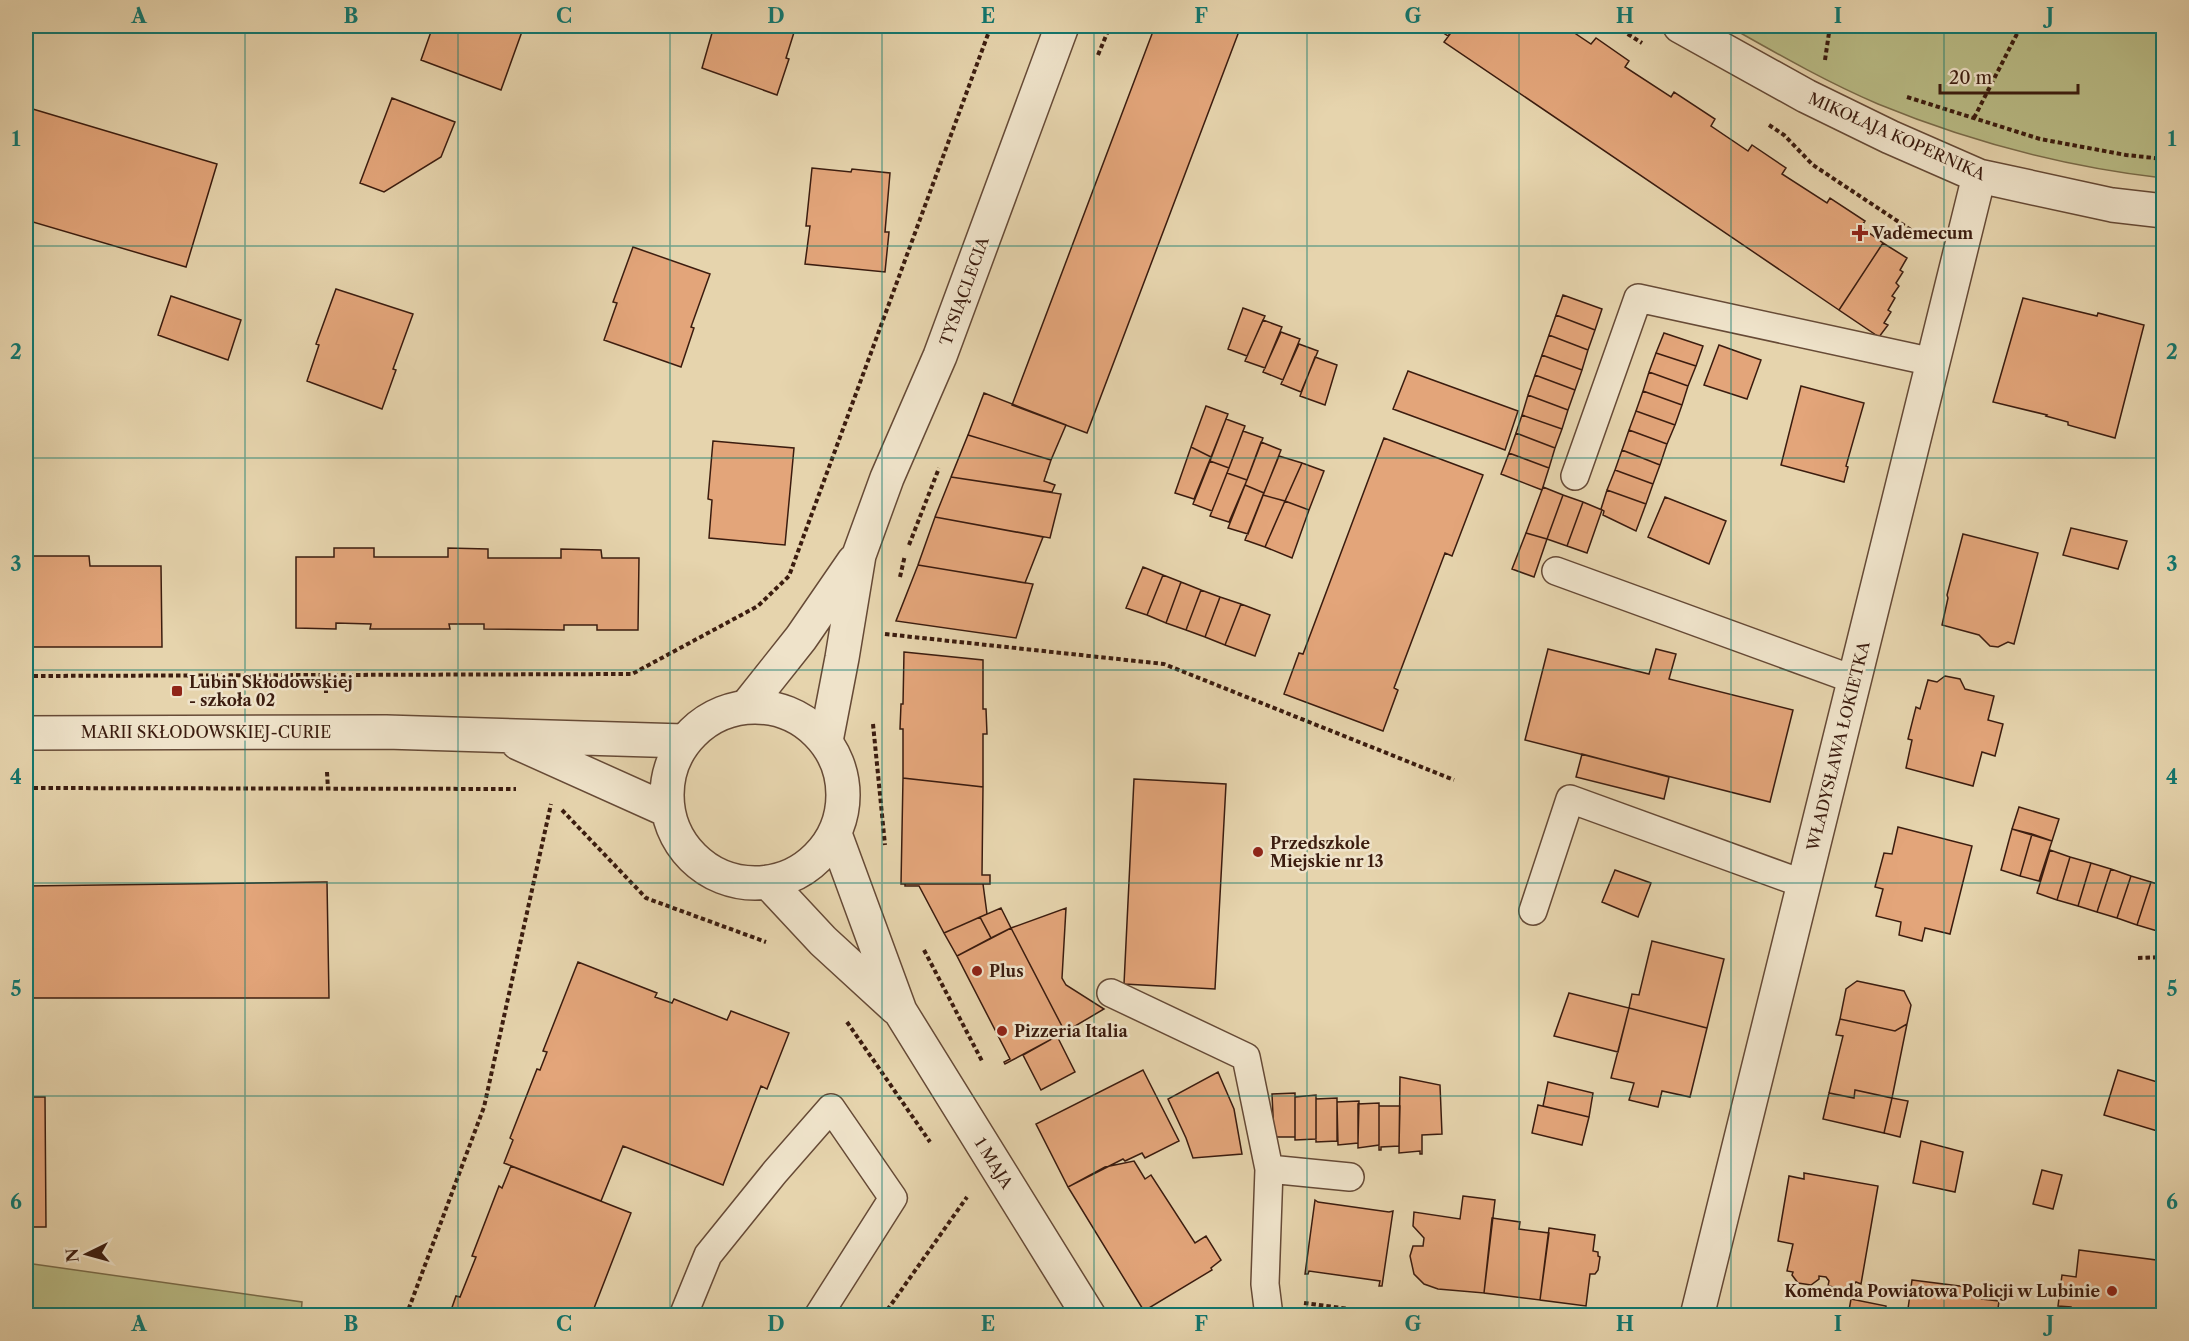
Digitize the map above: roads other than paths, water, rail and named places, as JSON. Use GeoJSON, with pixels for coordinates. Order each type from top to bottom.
{"type":"FeatureCollection","features":[{"type":"Feature","properties":{"kind":"street","name":"TYSIĄCLECIA"},"geometry":{"type":"LineString","coordinates":[[858,555],[887,478],[940,356],[1062,26]]}},
{"type":"Feature","properties":{"kind":"street","name":"MIKOŁAJA KOPERNIKA"},"geometry":{"type":"LineString","coordinates":[[1699,30],[1816,101],[1979,176],[2112,205],[2163,211]]}},
{"type":"Feature","properties":{"kind":"street","name":"WŁADYSŁAWA ŁOKIETKA"},"geometry":{"type":"LineString","coordinates":[[1697,1316],[1979,176]]}},
{"type":"Feature","properties":{"kind":"street"},"geometry":{"type":"LineString","coordinates":[[747,706],[801,639],[858,555]]}},
{"type":"Feature","properties":{"kind":"street"},"geometry":{"type":"LineString","coordinates":[[826,741],[858,555]]}},
{"type":"Feature","properties":{"kind":"street"},"geometry":{"type":"LineString","coordinates":[[747,706],[777,708],[804,720],[826,741],[837,762],[843,786],[842,810],[835,834],[818,857],[795,874],[768,882],[740,882],[714,874],[692,857],[676,836],[667,810],[666,786],[672,762],[684,741],[701,724],[723,711],[747,706]]}},
{"type":"Feature","properties":{"kind":"street","name":"MARII SKŁODOWSKIEJ-CURIE"},"geometry":{"type":"LineString","coordinates":[[26,733],[386,732],[684,741]]}},
{"type":"Feature","properties":{"kind":"street"},"geometry":{"type":"LineString","coordinates":[[503,736],[667,810]]}},
{"type":"Feature","properties":{"kind":"street"},"geometry":{"type":"LineString","coordinates":[[835,834],[900,1011]]}},
{"type":"Feature","properties":{"kind":"street"},"geometry":{"type":"LineString","coordinates":[[768,882],[823,941],[900,1011]]}},
{"type":"Feature","properties":{"kind":"street","name":"1 MAJA"},"geometry":{"type":"LineString","coordinates":[[900,1011],[1089,1316]]}},
{"type":"Feature","properties":{"kind":"lane"},"geometry":{"type":"LineString","coordinates":[[1575,476],[1638,298],[1933,362]]}},
{"type":"Feature","properties":{"kind":"lane"},"geometry":{"type":"LineString","coordinates":[[1556,571],[1855,680]]}},
{"type":"Feature","properties":{"kind":"lane"},"geometry":{"type":"LineString","coordinates":[[1533,911],[1570,799],[1804,884]]}},
{"type":"Feature","properties":{"kind":"lane"},"geometry":{"type":"LineString","coordinates":[[1112,993],[1246,1057],[1269,1169],[1265,1284],[1268,1312]]}},
{"type":"Feature","properties":{"kind":"lane"},"geometry":{"type":"LineString","coordinates":[[683,1316],[708,1255],[775,1172],[831,1108],[893,1198],[818,1316]]}},
{"type":"Feature","properties":{"kind":"lane"},"geometry":{"type":"LineString","coordinates":[[1269,1169],[1350,1178]]}},
{"type":"Feature","properties":{"kind":"place","name":"Vademecum"},"geometry":{"type":"Point","coordinates":[1860,233]}},
{"type":"Feature","properties":{"kind":"place","name":"Lubin Skłodowskiej - szkoła 02"},"geometry":{"type":"Point","coordinates":[177,691]}},
{"type":"Feature","properties":{"kind":"place","name":"Przedszkole Miejskie nr 13"},"geometry":{"type":"Point","coordinates":[1258,852]}},
{"type":"Feature","properties":{"kind":"place","name":"Plus"},"geometry":{"type":"Point","coordinates":[977,971]}},
{"type":"Feature","properties":{"kind":"place","name":"Pizzeria Italia"},"geometry":{"type":"Point","coordinates":[1002,1031]}},
{"type":"Feature","properties":{"kind":"place","name":"Komenda Powiatowa Policji w Lubinie"},"geometry":{"type":"Point","coordinates":[2112,1291]}}]}
